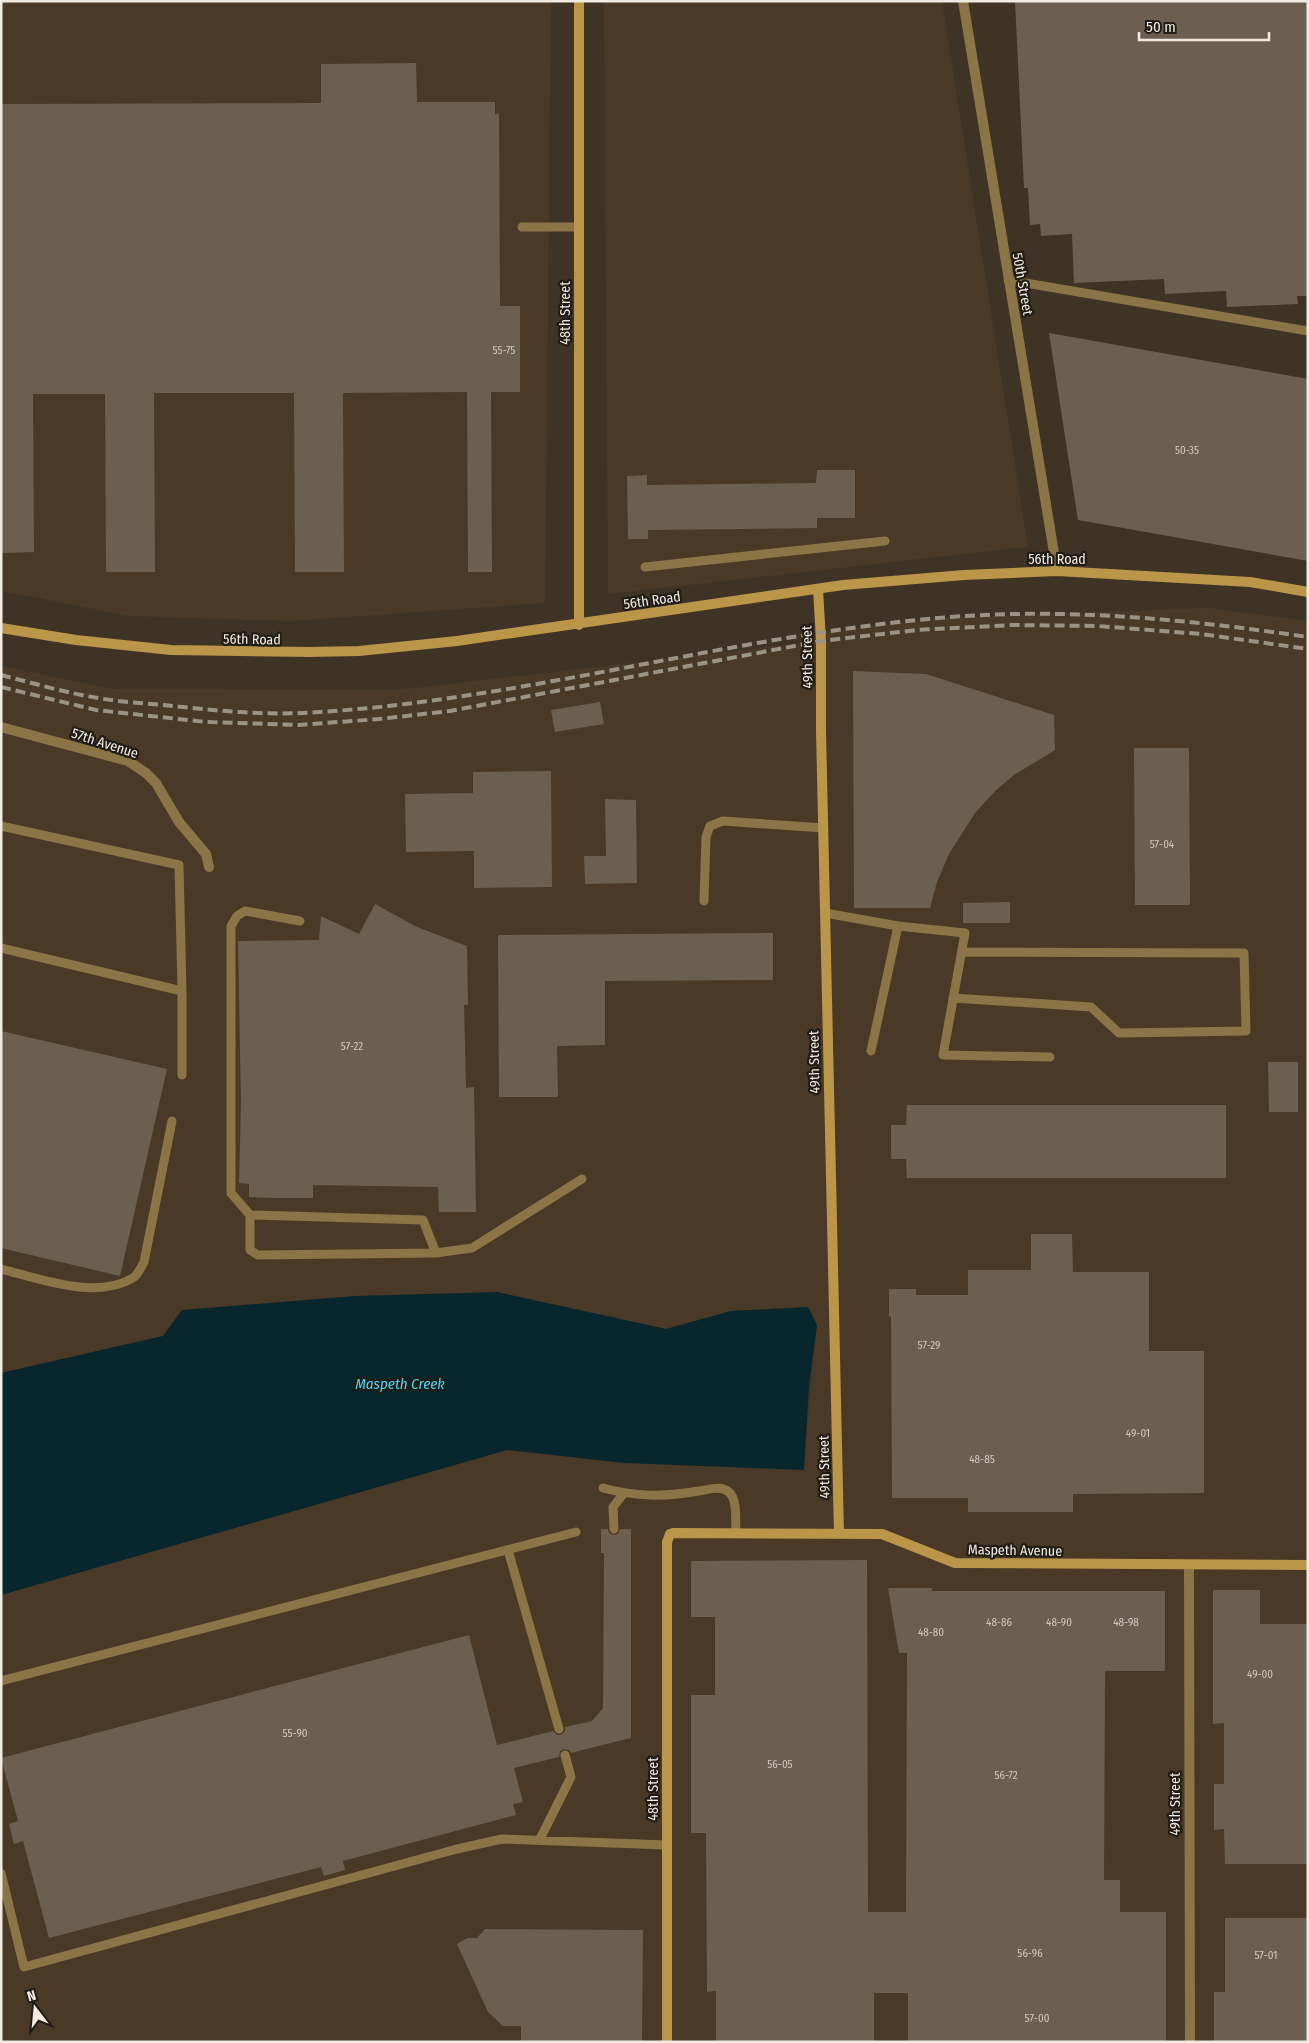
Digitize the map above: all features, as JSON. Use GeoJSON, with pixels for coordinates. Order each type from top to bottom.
{"type":"FeatureCollection","features":[{"type":"Feature","properties":{"kind":"main road","name":"48th Street"},"geometry":{"type":"LineString","coordinates":[[578,1],[580,625]]}},
{"type":"Feature","properties":{"kind":"main road","name":"56th Road"},"geometry":{"type":"LineString","coordinates":[[1,628],[123,646],[171,650],[264,653],[359,650],[410,646],[580,625],[818,589],[920,578],[1057,571],[1250,582],[1308,592]]}},
{"type":"Feature","properties":{"kind":"main road","name":"49th Street"},"geometry":{"type":"LineString","coordinates":[[818,589],[821,641],[823,828],[839,1534]]}},
{"type":"Feature","properties":{"kind":"main road","name":"Maspeth Avenue"},"geometry":{"type":"LineString","coordinates":[[668,1537],[673,1533],[882,1534],[955,1563],[1189,1566],[1308,1565]]}},
{"type":"Feature","properties":{"kind":"main road","name":"48th Street"},"geometry":{"type":"LineString","coordinates":[[667,2042],[668,1537]]}},
{"type":"Feature","properties":{"kind":"street","name":"50th Street"},"geometry":{"type":"LineString","coordinates":[[963,1],[1057,571]]}},
{"type":"Feature","properties":{"kind":"street","name":"57th Avenue"},"geometry":{"type":"LineString","coordinates":[[1,727],[128,761],[140,768],[156,783],[179,822],[206,854],[209,867]]}},
{"type":"Feature","properties":{"kind":"street","name":"49th Street"},"geometry":{"type":"LineString","coordinates":[[1189,1566],[1190,2042]]}},
{"type":"Feature","properties":{"kind":"lane"},"geometry":{"type":"LineString","coordinates":[[522,228],[579,227]]}},
{"type":"Feature","properties":{"kind":"lane"},"geometry":{"type":"LineString","coordinates":[[1008,280],[1308,330]]}},
{"type":"Feature","properties":{"kind":"lane"},"geometry":{"type":"LineString","coordinates":[[646,567],[885,541]]}},
{"type":"Feature","properties":{"kind":"lane"},"geometry":{"type":"LineString","coordinates":[[704,901],[706,837],[710,826],[723,821],[823,828]]}},
{"type":"Feature","properties":{"kind":"lane"},"geometry":{"type":"LineString","coordinates":[[1,826],[179,865],[182,1075]]}},
{"type":"Feature","properties":{"kind":"lane"},"geometry":{"type":"LineString","coordinates":[[300,921],[245,911],[237,916],[231,926],[231,1192],[250,1215],[250,1250],[258,1255],[436,1253],[472,1248],[582,1179]]}},
{"type":"Feature","properties":{"kind":"lane"},"geometry":{"type":"LineString","coordinates":[[825,913],[898,926],[966,933],[943,1055],[1050,1056]]}},
{"type":"Feature","properties":{"kind":"lane"},"geometry":{"type":"LineString","coordinates":[[871,1051],[898,926]]}},
{"type":"Feature","properties":{"kind":"lane"},"geometry":{"type":"LineString","coordinates":[[1,948],[182,991]]}},
{"type":"Feature","properties":{"kind":"lane"},"geometry":{"type":"LineString","coordinates":[[954,998],[1092,1007],[1119,1033],[1246,1032],[1244,953],[962,952]]}},
{"type":"Feature","properties":{"kind":"lane"},"geometry":{"type":"LineString","coordinates":[[1,1269],[80,1288],[112,1287],[135,1277],[144,1262],[172,1121]]}},
{"type":"Feature","properties":{"kind":"lane"},"geometry":{"type":"LineString","coordinates":[[250,1215],[423,1220],[436,1253]]}},
{"type":"Feature","properties":{"kind":"lane"},"geometry":{"type":"LineString","coordinates":[[603,1488],[640,1496],[679,1495],[718,1488],[728,1491],[733,1498],[736,1533]]}},
{"type":"Feature","properties":{"kind":"lane"},"geometry":{"type":"LineString","coordinates":[[614,1529],[613,1507],[624,1494]]}},
{"type":"Feature","properties":{"kind":"lane"},"geometry":{"type":"LineString","coordinates":[[1,1681],[576,1532]]}},
{"type":"Feature","properties":{"kind":"lane"},"geometry":{"type":"LineString","coordinates":[[508,1550],[559,1729]]}},
{"type":"Feature","properties":{"kind":"lane"},"geometry":{"type":"LineString","coordinates":[[540,1840],[571,1777],[565,1755]]}},
{"type":"Feature","properties":{"kind":"lane"},"geometry":{"type":"LineString","coordinates":[[1,1873],[24,1968],[457,1849],[502,1840],[667,1845]]}},
{"type":"Feature","properties":{"kind":"shaded area"},"geometry":{"type":"Polygon","coordinates":[[[1,1],[551,1],[545,603],[291,621],[130,616],[1,591],[1,1]]]}},
{"type":"Feature","properties":{"kind":"shaded area"},"geometry":{"type":"Polygon","coordinates":[[[604,1],[942,1],[1028,547],[608,594],[604,1]]]}},
{"type":"Feature","properties":{"kind":"shaded area"},"geometry":{"type":"Polygon","coordinates":[[[1209,608],[1308,621],[1308,2042],[1,2042],[1,1595],[507,1450],[803,1470],[817,1325],[808,1307],[731,1311],[666,1329],[497,1292],[182,1310],[163,1336],[1,1373],[1,666],[112,689],[397,690],[821,641],[821,632],[938,618],[1209,608]]]}},
{"type":"Feature","properties":{"kind":"water","name":"Maspeth Creek"},"geometry":{"type":"Polygon","coordinates":[[[497,1292],[666,1329],[731,1311],[808,1307],[817,1325],[809,1384],[804,1470],[624,1463],[507,1450],[1,1595],[1,1373],[163,1336],[182,1310],[354,1296],[497,1292]]]}},
{"type":"Feature","properties":{"kind":"building"},"geometry":{"type":"Polygon","coordinates":[[[1015,1],[1308,1],[1308,296],[1297,296],[1298,304],[1227,307],[1226,291],[1165,294],[1164,279],[1074,283],[1072,234],[1041,236],[1040,224],[1030,225],[1028,188],[1024,188],[1015,1]]]}},
{"type":"Feature","properties":{"kind":"building"},"geometry":{"type":"Polygon","coordinates":[[[416,63],[417,102],[495,102],[495,114],[499,114],[500,306],[520,306],[520,392],[491,392],[492,572],[468,572],[467,392],[343,393],[344,572],[295,572],[294,393],[154,393],[155,572],[106,572],[105,394],[33,394],[34,552],[1,553],[1,104],[321,103],[321,64],[416,63]]]}},
{"type":"Feature","properties":{"kind":"building"},"geometry":{"type":"Polygon","coordinates":[[[1049,333],[1308,379],[1308,561],[1078,520],[1049,333]]]}},
{"type":"Feature","properties":{"kind":"building"},"geometry":{"type":"Polygon","coordinates":[[[817,470],[855,470],[855,518],[817,518],[817,528],[648,530],[648,539],[628,539],[627,476],[647,475],[647,485],[816,483],[817,470]]]}},
{"type":"Feature","properties":{"kind":"building"},"geometry":{"type":"Polygon","coordinates":[[[853,671],[926,674],[1054,715],[1055,750],[1014,775],[995,791],[975,813],[949,854],[937,882],[930,908],[854,908],[853,671]]]}},
{"type":"Feature","properties":{"kind":"building"},"geometry":{"type":"Polygon","coordinates":[[[600,702],[604,724],[555,732],[551,710],[600,702]]]}},
{"type":"Feature","properties":{"kind":"building"},"geometry":{"type":"Polygon","coordinates":[[[1134,748],[1189,748],[1190,905],[1135,905],[1134,748]]]}},
{"type":"Feature","properties":{"kind":"building"},"geometry":{"type":"Polygon","coordinates":[[[551,771],[552,887],[474,888],[474,851],[406,852],[405,794],[473,793],[473,772],[551,771]]]}},
{"type":"Feature","properties":{"kind":"building"},"geometry":{"type":"Polygon","coordinates":[[[605,799],[636,800],[637,883],[585,884],[584,856],[606,856],[605,799]]]}},
{"type":"Feature","properties":{"kind":"building"},"geometry":{"type":"Polygon","coordinates":[[[1010,902],[1010,923],[963,923],[963,903],[1010,902]]]}},
{"type":"Feature","properties":{"kind":"building"},"geometry":{"type":"Polygon","coordinates":[[[375,904],[417,927],[467,946],[468,1005],[464,1005],[466,1088],[474,1087],[476,1212],[439,1212],[438,1187],[313,1185],[313,1198],[274,1198],[249,1197],[249,1184],[239,1183],[241,1103],[238,941],[319,940],[321,916],[359,934],[375,904]]]}},
{"type":"Feature","properties":{"kind":"building"},"geometry":{"type":"Polygon","coordinates":[[[773,933],[773,980],[605,981],[605,1045],[557,1046],[558,1097],[499,1097],[498,935],[773,933]]]}},
{"type":"Feature","properties":{"kind":"building"},"geometry":{"type":"Polygon","coordinates":[[[1,1031],[167,1069],[120,1276],[1,1248],[1,1031]]]}},
{"type":"Feature","properties":{"kind":"building"},"geometry":{"type":"Polygon","coordinates":[[[1268,1062],[1298,1062],[1298,1112],[1269,1112],[1268,1062]]]}},
{"type":"Feature","properties":{"kind":"building"},"geometry":{"type":"Polygon","coordinates":[[[907,1105],[1226,1105],[1226,1178],[907,1178],[906,1159],[891,1159],[891,1125],[906,1125],[907,1105]]]}},
{"type":"Feature","properties":{"kind":"building"},"geometry":{"type":"Polygon","coordinates":[[[1031,1234],[1072,1234],[1073,1272],[1149,1272],[1149,1351],[1204,1351],[1204,1493],[1073,1494],[1073,1512],[968,1512],[968,1498],[892,1498],[891,1316],[889,1317],[889,1289],[916,1289],[916,1295],[968,1295],[968,1270],[1031,1270],[1031,1234]]]}},
{"type":"Feature","properties":{"kind":"building"},"geometry":{"type":"Polygon","coordinates":[[[601,1529],[608,1529],[609,1533],[614,1535],[618,1534],[620,1529],[631,1529],[631,1738],[571,1753],[569,1750],[564,1749],[560,1751],[559,1757],[514,1768],[523,1802],[513,1804],[516,1815],[343,1861],[345,1870],[324,1876],[321,1867],[49,1938],[23,1841],[14,1844],[9,1824],[18,1821],[1,1758],[469,1635],[497,1745],[553,1731],[557,1735],[561,1735],[565,1731],[565,1727],[592,1721],[603,1708],[604,1553],[601,1553],[601,1529]]]}},
{"type":"Feature","properties":{"kind":"building"},"geometry":{"type":"Polygon","coordinates":[[[867,1560],[868,1912],[906,1912],[907,1653],[899,1653],[888,1588],[932,1588],[932,1591],[1165,1591],[1165,1671],[1105,1671],[1104,1880],[1120,1880],[1120,1912],[1166,1912],[1166,2042],[908,2042],[908,1993],[874,1993],[874,2042],[716,2042],[716,1991],[707,1992],[706,1833],[691,1833],[691,1695],[715,1695],[715,1617],[691,1617],[691,1561],[867,1560]]]}},
{"type":"Feature","properties":{"kind":"building"},"geometry":{"type":"Polygon","coordinates":[[[1213,1590],[1260,1590],[1260,1624],[1308,1624],[1308,1864],[1225,1864],[1224,1829],[1214,1830],[1214,1784],[1224,1784],[1224,1723],[1213,1724],[1213,1590]]]}},
{"type":"Feature","properties":{"kind":"building"},"geometry":{"type":"Polygon","coordinates":[[[1225,1918],[1308,1918],[1308,2042],[1214,2042],[1214,1992],[1225,1992],[1225,1918]]]}},
{"type":"Feature","properties":{"kind":"building"},"geometry":{"type":"Polygon","coordinates":[[[485,1929],[643,1930],[642,2042],[521,2042],[521,2026],[503,2026],[488,2012],[457,1944],[467,1938],[477,1938],[485,1929]]]}},
{"type":"Feature","properties":{"kind":"railway"},"geometry":{"type":"LineString","coordinates":[[1,675],[74,693],[114,700],[233,712],[303,713],[383,707],[463,696],[779,639],[858,627],[938,618],[984,615],[1077,614],[1170,620],[1308,637]]}},
{"type":"Feature","properties":{"kind":"railway"},"geometry":{"type":"LineString","coordinates":[[1,687],[96,710],[206,722],[299,725],[450,711],[821,641],[917,630],[1012,625],[1098,626],[1201,634],[1308,649]]}}]}
